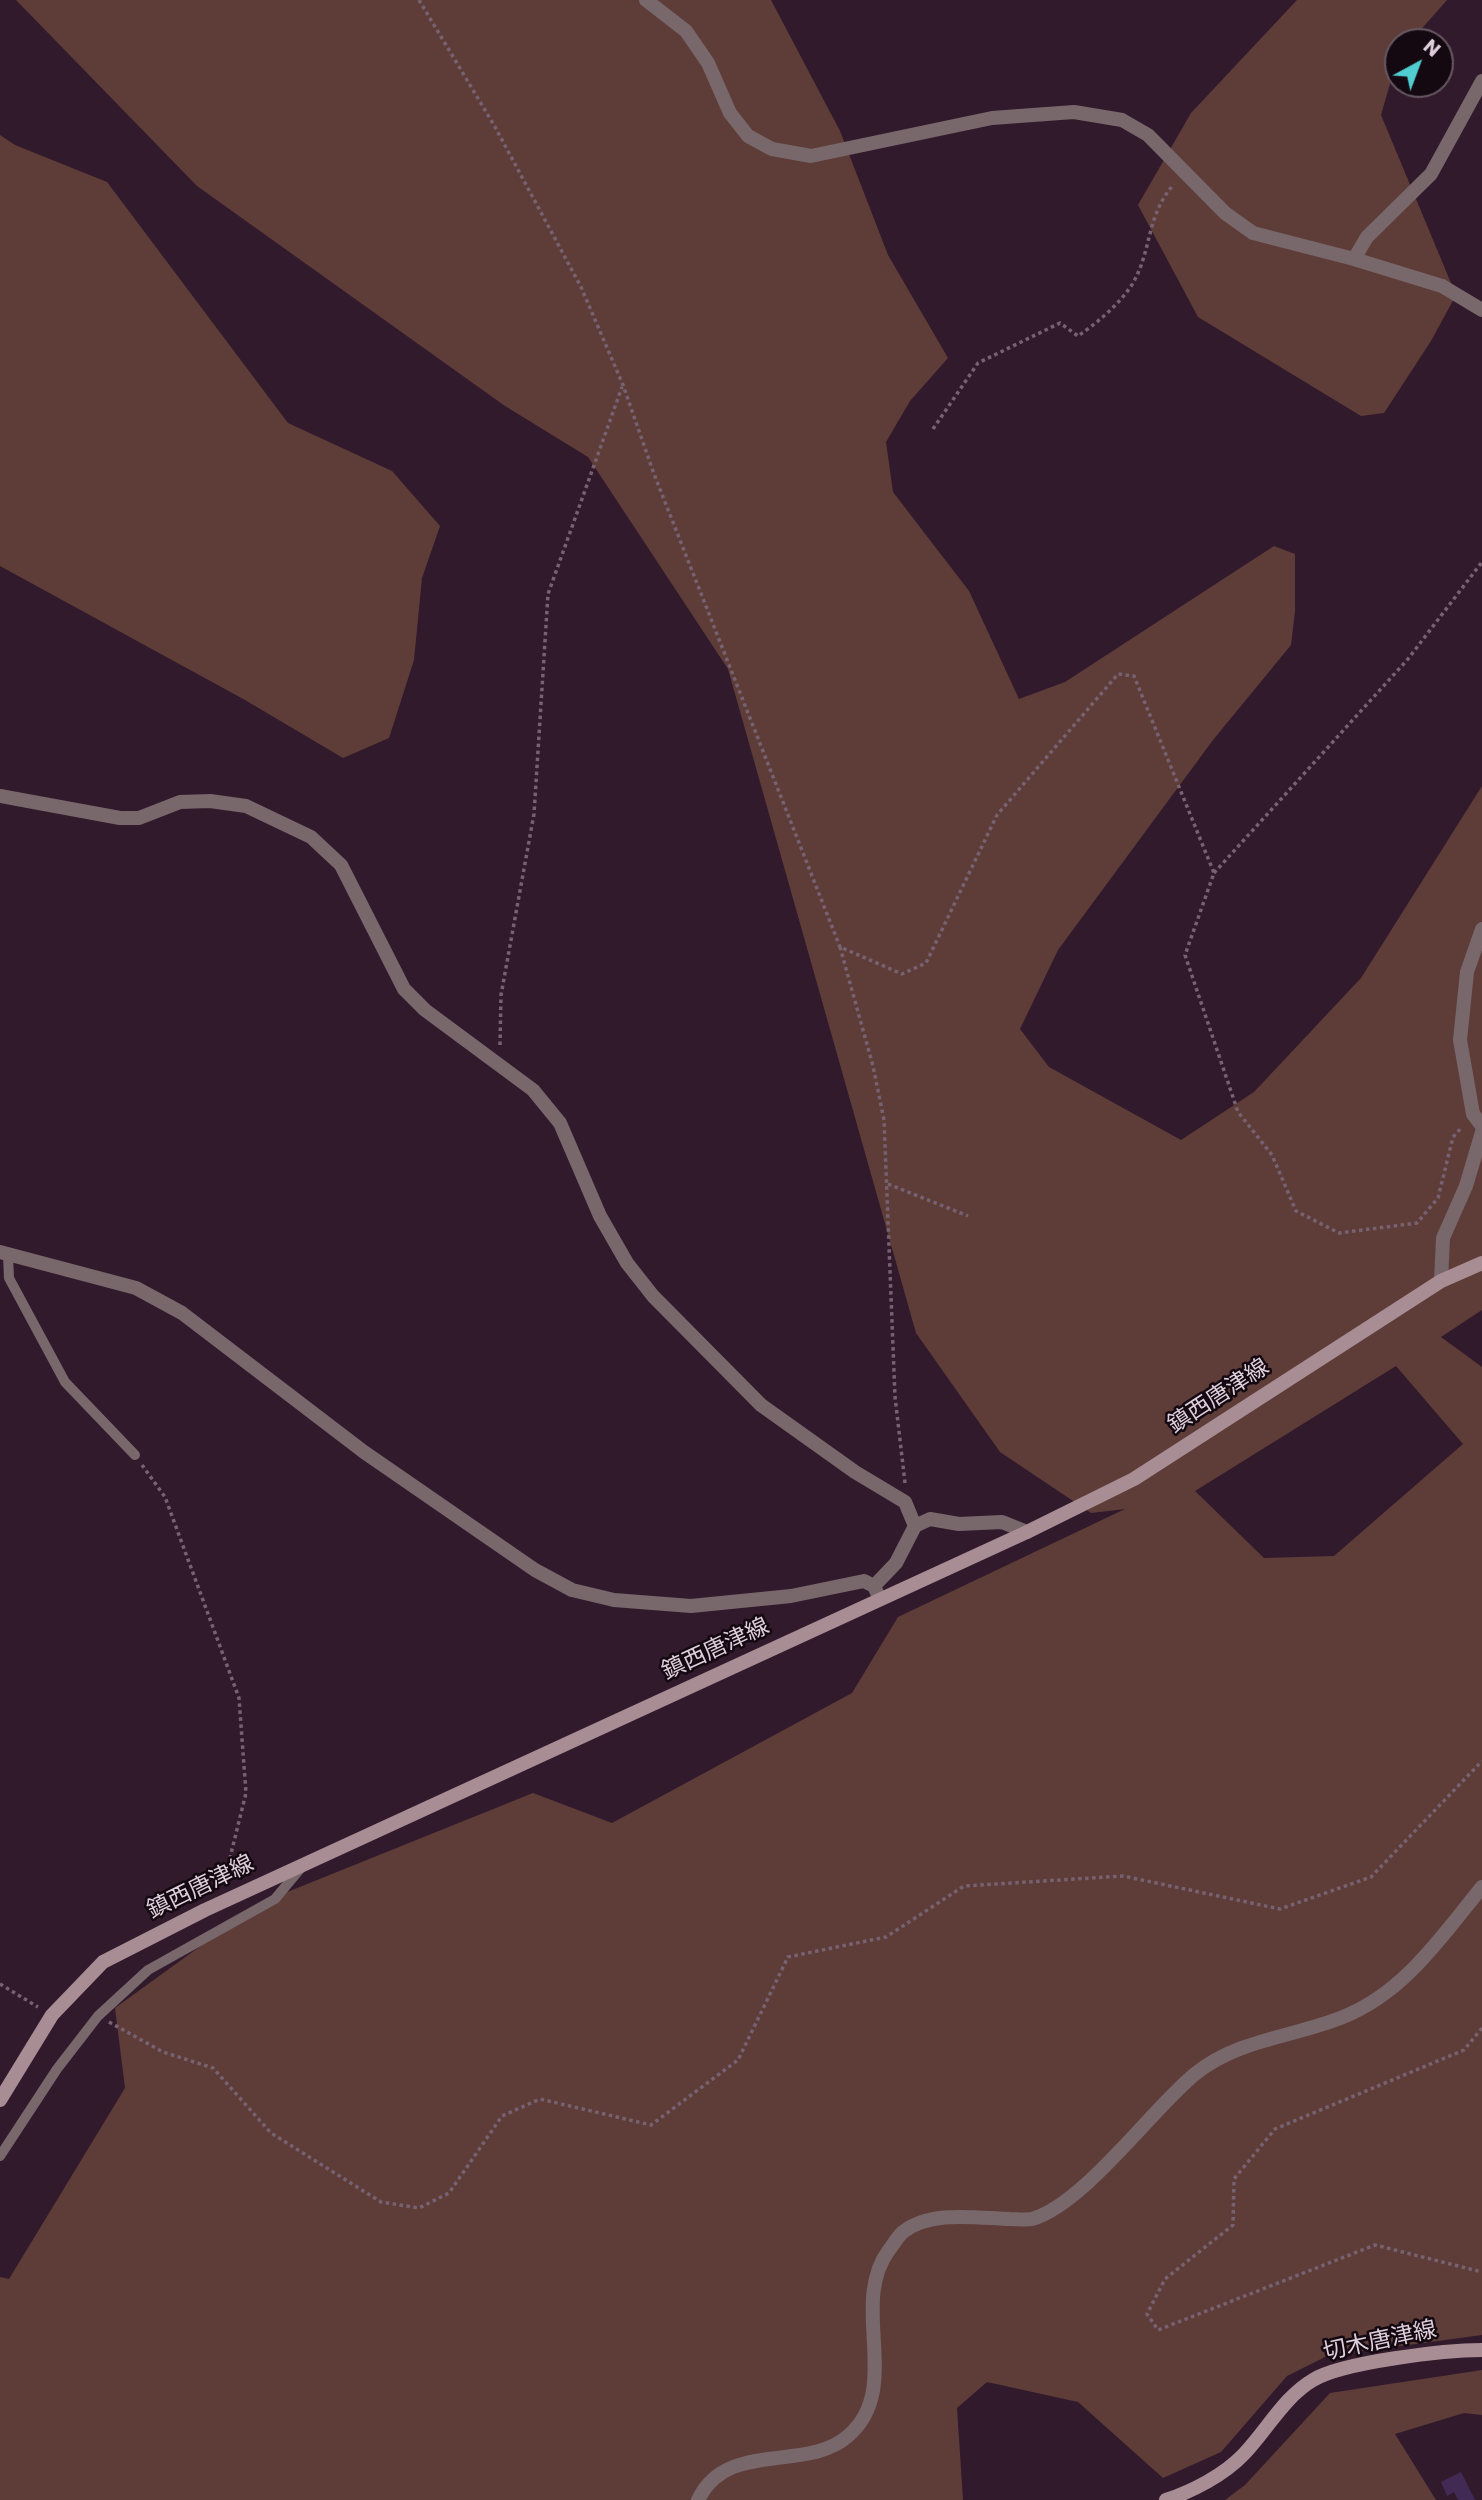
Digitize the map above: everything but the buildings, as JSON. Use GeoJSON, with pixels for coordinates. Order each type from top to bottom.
{"type":"FeatureCollection","features":[{"type":"Feature","properties":{"kind":"main road","name":"鎮西唐津線"},"geometry":{"type":"LineString","coordinates":[[0,2100],[52,2015],[103,1962],[877,1593],[1027,1532],[1134,1479],[1441,1280],[1482,1263]]}},
{"type":"Feature","properties":{"kind":"main road","name":"切木唐津線"},"geometry":{"type":"LineString","coordinates":[[1166,2500],[1221,2473],[1243,2455],[1291,2397],[1314,2379],[1333,2372],[1447,2350],[1482,2350]]}},
{"type":"Feature","properties":{"kind":"street"},"geometry":{"type":"LineString","coordinates":[[646,0],[685,31],[708,63],[730,113],[748,136],[772,149],[811,156],[992,118],[1074,112],[1122,120],[1148,135],[1225,213],[1253,233],[1354,258],[1442,286],[1482,310]]}},
{"type":"Feature","properties":{"kind":"street"},"geometry":{"type":"LineString","coordinates":[[1354,258],[1367,237],[1431,174],[1482,81]]}},
{"type":"Feature","properties":{"kind":"street"},"geometry":{"type":"LineString","coordinates":[[0,796],[120,818],[139,818],[180,802],[210,800],[246,806],[311,837],[341,865],[404,989],[425,1010],[533,1090],[560,1123],[600,1216],[627,1263],[653,1296],[761,1405],[855,1472],[905,1502],[915,1526]]}},
{"type":"Feature","properties":{"kind":"street"},"geometry":{"type":"LineString","coordinates":[[1477,1120],[1460,1040],[1467,972],[1482,929]]}},
{"type":"Feature","properties":{"kind":"street"},"geometry":{"type":"LineString","coordinates":[[1441,1280],[1443,1238],[1466,1186],[1482,1132]]}},
{"type":"Feature","properties":{"kind":"street"},"geometry":{"type":"LineString","coordinates":[[4,1254],[136,1288],[182,1313],[364,1452],[535,1570],[572,1590],[614,1600],[691,1606],[791,1596],[864,1581],[877,1593],[915,1526],[930,1519],[959,1524],[1002,1522],[1027,1532]]}},
{"type":"Feature","properties":{"kind":"street"},"geometry":{"type":"LineString","coordinates":[[698,2500],[722,2473],[762,2457],[819,2452],[848,2437],[864,2417],[876,2385],[871,2310],[879,2264],[902,2232],[936,2217],[1031,2219],[1071,2197],[1194,2074],[1224,2053],[1344,2017],[1383,1996],[1414,1969],[1482,1887]]}},
{"type":"Feature","properties":{"kind":"lane"},"geometry":{"type":"LineString","coordinates":[[4,1254],[9,1278],[65,1382],[135,1455]]}},
{"type":"Feature","properties":{"kind":"lane"},"geometry":{"type":"LineString","coordinates":[[0,2156],[57,2069],[98,2017],[148,1970],[275,1899],[305,1864]]}},
{"type":"Feature","properties":{"kind":"path"},"geometry":{"type":"LineString","coordinates":[[419,0],[494,125],[562,252],[623,385],[654,474],[840,947],[873,1066],[884,1120],[895,1397],[905,1502]]}},
{"type":"Feature","properties":{"kind":"path"},"geometry":{"type":"LineString","coordinates":[[933,429],[978,363],[1060,323],[1078,336],[1096,323],[1133,284],[1159,201],[1185,172]]}},
{"type":"Feature","properties":{"kind":"path"},"geometry":{"type":"LineString","coordinates":[[499,1063],[501,995],[534,814],[548,594],[623,385]]}},
{"type":"Feature","properties":{"kind":"path"},"geometry":{"type":"LineString","coordinates":[[1477,1120],[1453,1137],[1438,1198],[1417,1223],[1339,1233],[1296,1211],[1272,1155],[1238,1112],[1185,955],[1214,873],[1408,659],[1482,562]]}},
{"type":"Feature","properties":{"kind":"path"},"geometry":{"type":"LineString","coordinates":[[840,947],[902,974],[926,963],[997,815],[1118,674],[1134,676],[1214,873]]}},
{"type":"Feature","properties":{"kind":"path"},"geometry":{"type":"LineString","coordinates":[[888,1184],[968,1216]]}},
{"type":"Feature","properties":{"kind":"path"},"geometry":{"type":"LineString","coordinates":[[135,1455],[165,1497],[239,1698],[246,1793],[223,1886]]}},
{"type":"Feature","properties":{"kind":"path"},"geometry":{"type":"LineString","coordinates":[[98,2017],[163,2052],[213,2068],[271,2133],[381,2203],[419,2208],[449,2193],[502,2116],[540,2099],[651,2125],[738,2060],[788,1957],[886,1937],[964,1886],[1123,1876],[1280,1909],[1371,1877],[1482,1761]]}},
{"type":"Feature","properties":{"kind":"path"},"geometry":{"type":"LineString","coordinates":[[0,1984],[52,2015]]}},
{"type":"Feature","properties":{"kind":"path"},"geometry":{"type":"LineString","coordinates":[[1482,2028],[1464,2050],[1275,2129],[1234,2179],[1233,2225],[1165,2279],[1146,2314],[1158,2330],[1375,2245],[1482,2272]]}},
{"type":"Feature","properties":{"kind":"shaded area"},"geometry":{"type":"Polygon","coordinates":[[[16,0],[771,0],[840,131],[888,255],[948,358],[910,401],[886,442],[893,492],[969,591],[1019,699],[1065,682],[1274,546],[1295,554],[1295,611],[1291,645],[1213,740],[1058,950],[1020,1029],[1049,1067],[1181,1140],[1254,1092],[1361,978],[1482,786],[1482,1310],[1441,1337],[1482,1367],[1482,2335],[1327,2356],[1287,2376],[1221,2452],[1163,2478],[1078,2402],[987,2382],[957,2408],[963,2500],[0,2500],[0,2277],[9,2279],[125,2088],[115,2008],[260,1903],[533,1793],[612,1823],[852,1693],[898,1617],[1125,1509],[1091,1513],[1000,1452],[916,1333],[728,669],[588,457],[505,406],[197,186],[16,0]],[[1396,1366],[1195,1491],[1264,1558],[1334,1556],[1463,1444],[1396,1366]]]}},
{"type":"Feature","properties":{"kind":"shaded area"},"geometry":{"type":"Polygon","coordinates":[[[1297,0],[1447,0],[1422,28],[1384,28],[1386,98],[1381,115],[1456,295],[1431,341],[1384,413],[1361,416],[1198,317],[1138,205],[1191,113],[1297,0]]]}},
{"type":"Feature","properties":{"kind":"shaded area"},"geometry":{"type":"Polygon","coordinates":[[[0,135],[15,145],[107,182],[288,423],[392,471],[440,526],[422,578],[414,660],[389,738],[343,758],[245,700],[0,566],[0,135]]]}},
{"type":"Feature","properties":{"kind":"shaded area"},"geometry":{"type":"Polygon","coordinates":[[[1482,2370],[1482,2415],[1464,2413],[1395,2434],[1436,2500],[1225,2500],[1245,2485],[1330,2393],[1482,2370]]]}}]}
